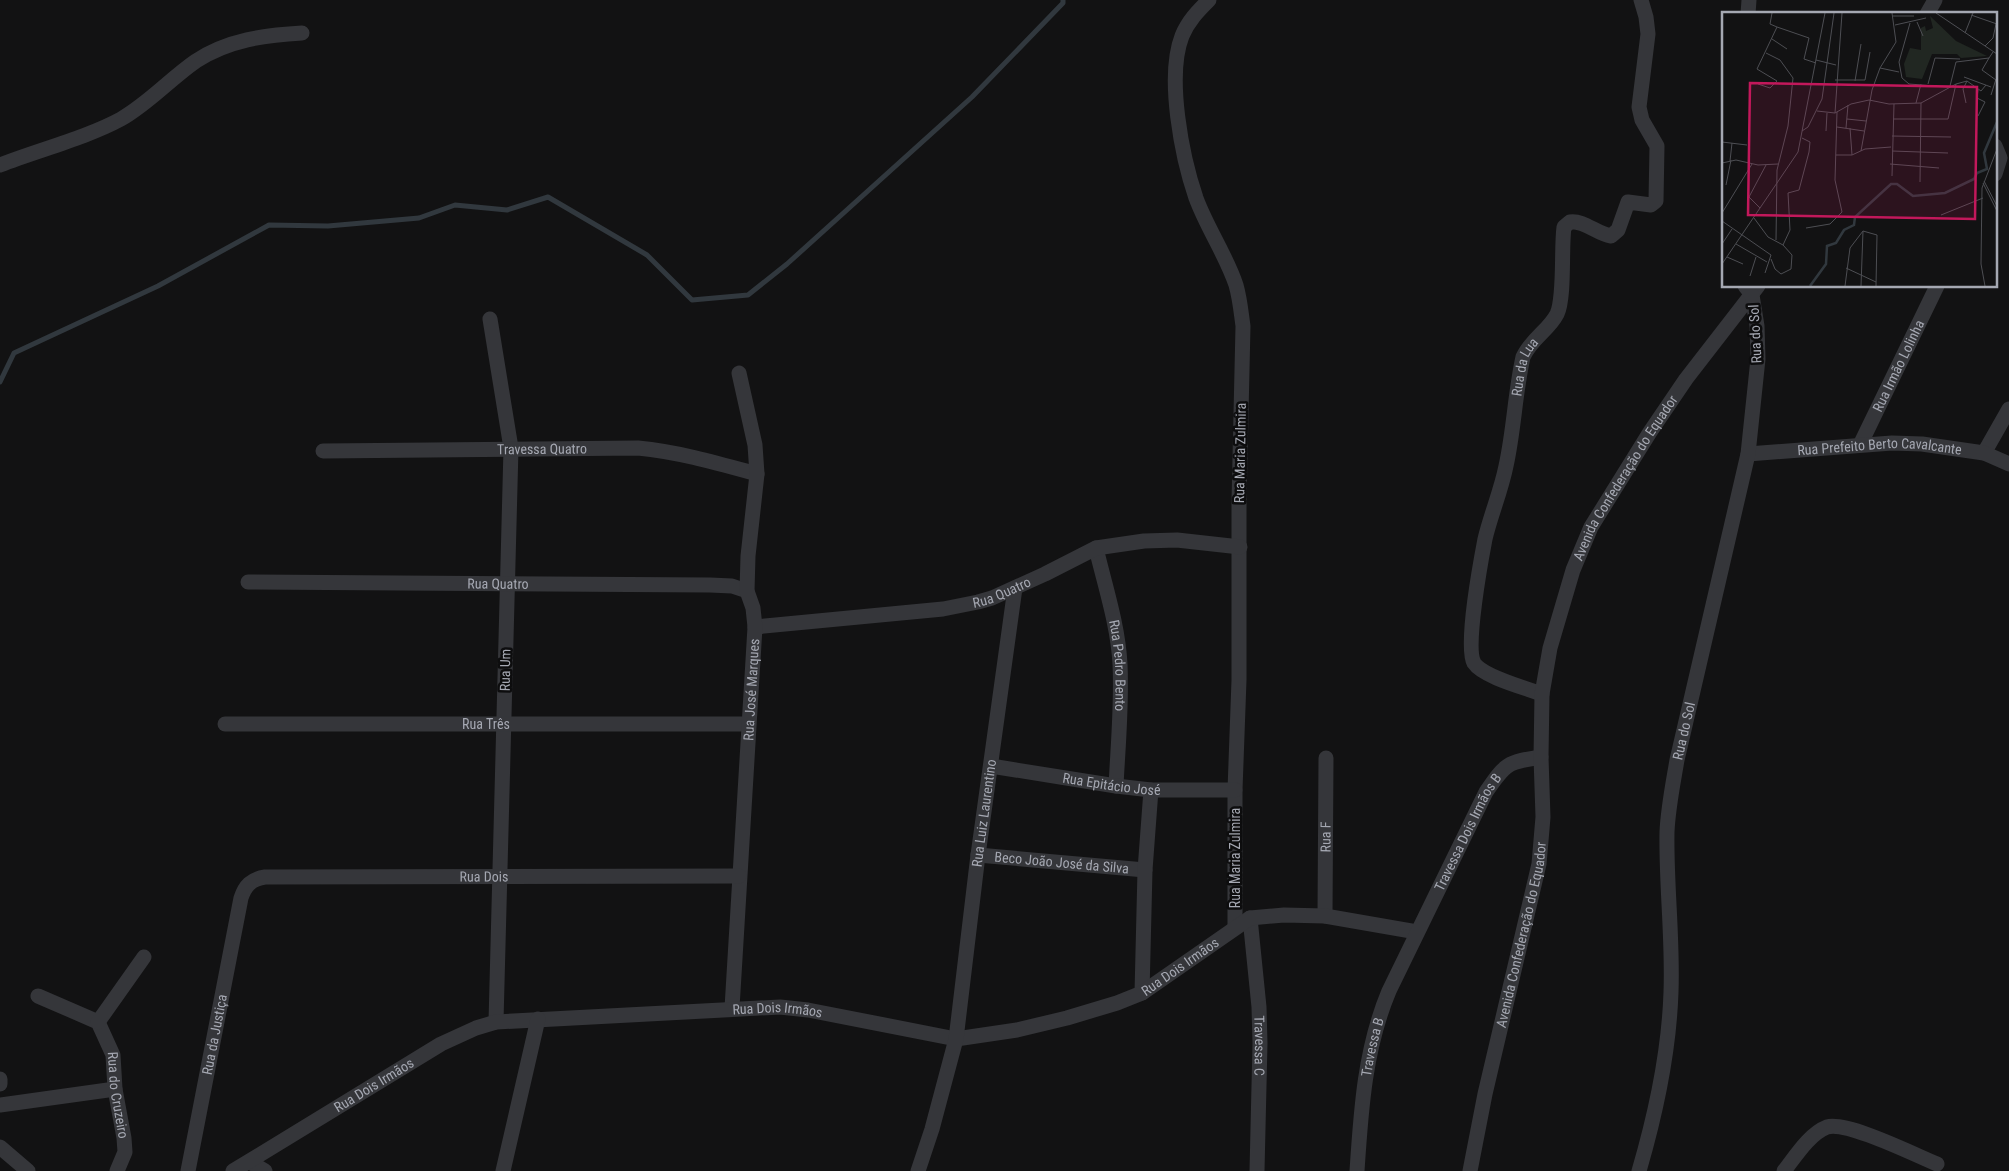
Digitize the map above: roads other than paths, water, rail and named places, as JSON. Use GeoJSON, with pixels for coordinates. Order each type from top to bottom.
{"type":"FeatureCollection","features":[{"type":"Feature","properties":{"kind":"street","name":"Rua Maria Zulmira"},"geometry":{"type":"LineString","coordinates":[[1209,0],[1193,16],[1182,36],[1178,47],[1175,76],[1178,122],[1187,165],[1196,198],[1229,269],[1240,302],[1243,326],[1239,716],[1235,790],[1235,928]]}},
{"type":"Feature","properties":{"kind":"street","name":"Rua da Lua"},"geometry":{"type":"LineString","coordinates":[[1542,694],[1495,677],[1481,669],[1473,661],[1471,651],[1473,619],[1486,538],[1506,465],[1524,357],[1532,341],[1553,320],[1560,304],[1564,227],[1570,222],[1578,222],[1603,234],[1613,236],[1620,226],[1623,212],[1628,202],[1654,203],[1657,196],[1657,146],[1642,120],[1639,107],[1648,34],[1641,0]]}},
{"type":"Feature","properties":{"kind":"street"},"geometry":{"type":"LineString","coordinates":[[1929,12],[1935,0]]}},
{"type":"Feature","properties":{"kind":"street"},"geometry":{"type":"LineString","coordinates":[[0,165],[102,128],[120,119],[158,94],[196,62],[217,50],[253,38],[302,33]]}},
{"type":"Feature","properties":{"kind":"street"},"geometry":{"type":"LineString","coordinates":[[1996,148],[2000,158],[1996,171]]}},
{"type":"Feature","properties":{"kind":"street","name":"Rua Irmão Lolinha"},"geometry":{"type":"LineString","coordinates":[[1860,445],[1936,288]]}},
{"type":"Feature","properties":{"kind":"street","name":"Rua do Sol"},"geometry":{"type":"LineString","coordinates":[[1639,1171],[1656,1105],[1668,1030],[1671,963],[1667,830],[1671,793],[1748,454],[1758,359],[1757,326],[1752,289]]}},
{"type":"Feature","properties":{"kind":"street","name":"Avenida Confederação do Equador"},"geometry":{"type":"LineString","coordinates":[[1470,1171],[1485,1094],[1539,864],[1543,816],[1541,757],[1542,694],[1550,648],[1573,570],[1591,527],[1617,482],[1686,379],[1752,289]]}},
{"type":"Feature","properties":{"kind":"street","name":"Rua Um"},"geometry":{"type":"LineString","coordinates":[[490,319],[511,448],[496,1022]]}},
{"type":"Feature","properties":{"kind":"street","name":"Rua José Marques"},"geometry":{"type":"LineString","coordinates":[[732,1008],[755,627],[753,608],[746,591],[757,474],[755,445],[740,373]]}},
{"type":"Feature","properties":{"kind":"street"},"geometry":{"type":"LineString","coordinates":[[1984,453],[2009,409]]}},
{"type":"Feature","properties":{"kind":"street","name":"Rua Prefeito Berto Cavalcante"},"geometry":{"type":"LineString","coordinates":[[1748,454],[1892,443],[1922,444],[1984,453],[2009,464]]}},
{"type":"Feature","properties":{"kind":"street","name":"Travessa Quatro"},"geometry":{"type":"LineString","coordinates":[[324,451],[638,448],[704,459],[757,474]]}},
{"type":"Feature","properties":{"kind":"street","name":"Rua Quatro"},"geometry":{"type":"LineString","coordinates":[[755,627],[961,606],[992,598],[1096,548],[1144,541],[1177,540],[1240,547]]}},
{"type":"Feature","properties":{"kind":"street","name":"Rua Pedro Bento"},"geometry":{"type":"LineString","coordinates":[[1096,548],[1118,639],[1120,709],[1116,786]]}},
{"type":"Feature","properties":{"kind":"street","name":"Rua Quatro"},"geometry":{"type":"LineString","coordinates":[[248,582],[710,584],[732,586],[746,591]]}},
{"type":"Feature","properties":{"kind":"street","name":"Rua Luiz Laurentino"},"geometry":{"type":"LineString","coordinates":[[918,1171],[932,1129],[956,1039],[978,855],[1015,588]]}},
{"type":"Feature","properties":{"kind":"street","name":"Rua Três"},"geometry":{"type":"LineString","coordinates":[[225,724],[748,724]]}},
{"type":"Feature","properties":{"kind":"street","name":"Travessa Dois Irmãos B"},"geometry":{"type":"LineString","coordinates":[[1417,932],[1486,792],[1501,770],[1510,763],[1541,757]]}},
{"type":"Feature","properties":{"kind":"street","name":"Rua F"},"geometry":{"type":"LineString","coordinates":[[1325,916],[1326,758]]}},
{"type":"Feature","properties":{"kind":"street","name":"Rua Epitácio José"},"geometry":{"type":"LineString","coordinates":[[991,766],[1151,790],[1235,790]]}},
{"type":"Feature","properties":{"kind":"street"},"geometry":{"type":"LineString","coordinates":[[1142,993],[1145,870],[1151,790]]}},
{"type":"Feature","properties":{"kind":"street","name":"Beco João José da Silva"},"geometry":{"type":"LineString","coordinates":[[978,855],[1145,870]]}},
{"type":"Feature","properties":{"kind":"street","name":"Rua Dois"},"geometry":{"type":"LineString","coordinates":[[241,898],[244,889],[251,881],[265,877],[499,875],[739,876]]}},
{"type":"Feature","properties":{"kind":"street","name":"Rua da Justiça"},"geometry":{"type":"LineString","coordinates":[[188,1171],[241,898]]}},
{"type":"Feature","properties":{"kind":"street","name":"Rua Dois Irmãos"},"geometry":{"type":"LineString","coordinates":[[240,1168],[441,1044],[476,1028],[496,1022],[732,1008],[780,1007],[808,1010],[956,1039],[1017,1030],[1067,1018],[1117,1003],[1142,993],[1250,918],[1284,915],[1325,916],[1417,932]]}},
{"type":"Feature","properties":{"kind":"street","name":"Travessa C"},"geometry":{"type":"LineString","coordinates":[[1250,918],[1259,1007],[1260,1043],[1256,1171]]}},
{"type":"Feature","properties":{"kind":"street","name":"Travessa B"},"geometry":{"type":"LineString","coordinates":[[1357,1171],[1362,1094],[1374,1037],[1381,1010],[1417,932]]}},
{"type":"Feature","properties":{"kind":"street"},"geometry":{"type":"LineString","coordinates":[[38,996],[98,1022],[144,957]]}},
{"type":"Feature","properties":{"kind":"street"},"geometry":{"type":"LineString","coordinates":[[503,1171],[538,1019]]}},
{"type":"Feature","properties":{"kind":"street","name":"Rua do Cruzeiro"},"geometry":{"type":"LineString","coordinates":[[98,1022],[113,1055],[115,1089],[125,1152],[117,1171]]}},
{"type":"Feature","properties":{"kind":"street"},"geometry":{"type":"LineString","coordinates":[[0,1079],[0,1084]]}},
{"type":"Feature","properties":{"kind":"street"},"geometry":{"type":"LineString","coordinates":[[0,1105],[115,1089]]}},
{"type":"Feature","properties":{"kind":"street"},"geometry":{"type":"LineString","coordinates":[[1784,1171],[1804,1146],[1821,1130],[1829,1126],[1849,1128],[1937,1164]]}},
{"type":"Feature","properties":{"kind":"street"},"geometry":{"type":"LineString","coordinates":[[0,1146],[28,1171]]}},
{"type":"Feature","properties":{"kind":"street"},"geometry":{"type":"LineString","coordinates":[[240,1168],[265,1171]]}},
{"type":"Feature","properties":{"kind":"waterway"},"geometry":{"type":"LineString","coordinates":[[0,382],[14,353],[158,286],[269,225],[328,226],[419,218],[455,205],[507,210],[548,197],[647,255],[692,300],[748,295],[787,264],[972,97],[1063,3],[1063,0]]}}]}
